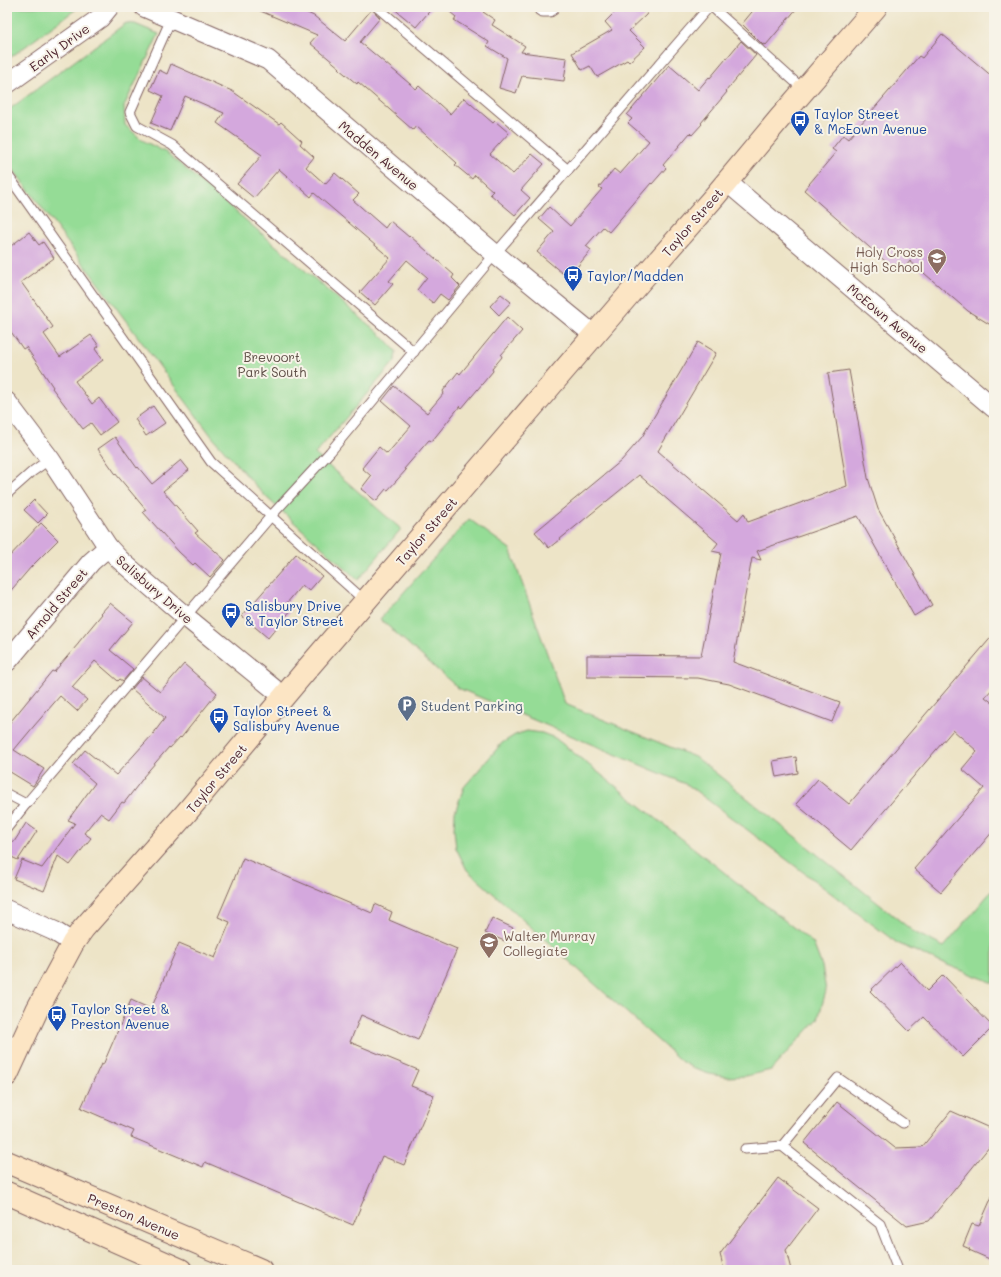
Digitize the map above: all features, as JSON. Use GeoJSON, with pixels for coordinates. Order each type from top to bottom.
{"type":"FeatureCollection","features":[{"type":"Feature","properties":{"kind":"main road","name":"Taylor Street"},"geometry":{"type":"LineString","coordinates":[[7,1075],[14,1042],[36,1010],[82,929],[186,813],[365,601],[876,7]]}},
{"type":"Feature","properties":{"kind":"main road","name":"Preston Avenue"},"geometry":{"type":"LineString","coordinates":[[7,1162],[261,1270]]}},
{"type":"Feature","properties":{"kind":"main road"},"geometry":{"type":"LineString","coordinates":[[7,1194],[181,1270]]}},
{"type":"Feature","properties":{"kind":"street","name":"Early Drive"},"geometry":{"type":"LineString","coordinates":[[7,84],[100,18],[109,7]]}},
{"type":"Feature","properties":{"kind":"street","name":"Madden Avenue"},"geometry":{"type":"LineString","coordinates":[[144,7],[268,60],[495,254],[594,336]]}},
{"type":"Feature","properties":{"kind":"street"},"geometry":{"type":"LineString","coordinates":[[543,7],[549,7]]}},
{"type":"Feature","properties":{"kind":"street","name":"McEown Avenue"},"geometry":{"type":"LineString","coordinates":[[727,182],[994,408]]}},
{"type":"Feature","properties":{"kind":"street","name":"Salisbury Drive"},"geometry":{"type":"LineString","coordinates":[[7,402],[50,458],[108,547],[120,560],[186,617],[284,697]]}},
{"type":"Feature","properties":{"kind":"street","name":"Arnold Street"},"geometry":{"type":"LineString","coordinates":[[7,662],[91,562],[108,547]]}},
{"type":"Feature","properties":{"kind":"street"},"geometry":{"type":"LineString","coordinates":[[7,910],[54,931],[73,943]]}},
{"type":"Feature","properties":{"kind":"lane"},"geometry":{"type":"LineString","coordinates":[[377,7],[568,170]]}},
{"type":"Feature","properties":{"kind":"lane"},"geometry":{"type":"LineString","coordinates":[[7,828],[271,516],[330,452],[495,254],[709,7]]}},
{"type":"Feature","properties":{"kind":"lane"},"geometry":{"type":"LineString","coordinates":[[712,7],[804,90]]}},
{"type":"Feature","properties":{"kind":"lane"},"geometry":{"type":"LineString","coordinates":[[171,19],[130,112],[136,126],[172,145],[414,352]]}},
{"type":"Feature","properties":{"kind":"lane"},"geometry":{"type":"LineString","coordinates":[[7,174],[212,462],[365,601]]}},
{"type":"Feature","properties":{"kind":"lane"},"geometry":{"type":"LineString","coordinates":[[7,494],[50,458]]}},
{"type":"Feature","properties":{"kind":"lane"},"geometry":{"type":"LineString","coordinates":[[7,794],[26,804]]}},
{"type":"Feature","properties":{"kind":"lane"},"geometry":{"type":"LineString","coordinates":[[782,1146],[838,1078],[904,1123]]}},
{"type":"Feature","properties":{"kind":"lane"},"geometry":{"type":"LineString","coordinates":[[745,1149],[782,1146],[880,1224],[898,1270]]}},
{"type":"Feature","properties":{"kind":"green space"},"geometry":{"type":"Polygon","coordinates":[[[7,7],[79,7],[7,60],[7,7]]]}},
{"type":"Feature","properties":{"kind":"green space","name":"Brevoort Park South"},"geometry":{"type":"Polygon","coordinates":[[[126,23],[135,24],[159,34],[124,106],[125,125],[142,140],[167,153],[382,336],[396,351],[395,361],[315,454],[401,529],[358,580],[266,497],[213,438],[7,161],[7,111],[126,23]]]}},
{"type":"Feature","properties":{"kind":"green space"},"geometry":{"type":"Polygon","coordinates":[[[469,519],[510,549],[565,704],[697,758],[914,932],[944,947],[994,888],[994,983],[937,961],[897,943],[688,785],[458,688],[380,619],[469,519]]]}},
{"type":"Feature","properties":{"kind":"green space"},"geometry":{"type":"Polygon","coordinates":[[[527,731],[542,733],[555,738],[813,943],[822,966],[826,991],[818,1019],[771,1070],[746,1076],[727,1077],[709,1074],[682,1062],[467,870],[456,848],[454,830],[455,812],[464,787],[502,743],[515,735],[527,731]]]}},
{"type":"Feature","properties":{"kind":"building"},"geometry":{"type":"Polygon","coordinates":[[[251,7],[294,7],[314,16],[345,41],[372,9],[380,18],[360,42],[416,89],[419,86],[450,114],[464,98],[493,123],[495,121],[509,133],[490,154],[513,174],[532,154],[544,164],[521,190],[530,198],[515,215],[490,194],[493,191],[475,175],[472,179],[455,165],[457,163],[416,126],[413,130],[310,43],[317,35],[251,7]]]}},
{"type":"Feature","properties":{"kind":"building"},"geometry":{"type":"Polygon","coordinates":[[[392,7],[433,7],[416,27],[392,7]]]}},
{"type":"Feature","properties":{"kind":"building"},"geometry":{"type":"Polygon","coordinates":[[[444,7],[488,7],[483,12],[495,20],[492,25],[525,46],[521,52],[567,58],[564,81],[522,76],[516,93],[499,88],[507,58],[487,46],[489,42],[454,20],[456,17],[444,7]]]}},
{"type":"Feature","properties":{"kind":"building"},"geometry":{"type":"Polygon","coordinates":[[[620,7],[651,7],[646,15],[629,31],[645,47],[629,62],[627,60],[597,77],[590,66],[582,70],[572,53],[612,30],[605,22],[620,7]]]}},
{"type":"Feature","properties":{"kind":"building"},"geometry":{"type":"Polygon","coordinates":[[[756,7],[798,7],[766,45],[763,45],[742,24],[756,7]]]}},
{"type":"Feature","properties":{"kind":"building","name":"Holy Cross High School"},"geometry":{"type":"Polygon","coordinates":[[[942,34],[994,78],[994,327],[968,311],[910,261],[903,270],[896,264],[893,268],[804,190],[836,152],[832,149],[843,135],[848,139],[919,56],[922,58],[942,34]]]}},
{"type":"Feature","properties":{"kind":"building"},"geometry":{"type":"Polygon","coordinates":[[[741,41],[756,55],[726,91],[727,92],[701,123],[702,124],[692,135],[690,133],[663,165],[666,168],[652,184],[651,183],[609,232],[603,227],[586,246],[591,250],[568,278],[537,252],[554,232],[539,219],[549,207],[570,226],[602,189],[599,187],[614,169],[620,174],[649,141],[628,123],[632,119],[627,115],[669,65],[698,90],[741,41]]]}},
{"type":"Feature","properties":{"kind":"building"},"geometry":{"type":"Polygon","coordinates":[[[171,64],[232,91],[279,124],[281,122],[302,141],[300,144],[314,157],[306,167],[325,184],[335,173],[359,194],[353,200],[385,228],[390,221],[409,237],[410,236],[454,275],[452,278],[460,286],[448,300],[440,294],[433,303],[417,290],[427,277],[407,260],[389,281],[393,284],[375,305],[360,292],[390,258],[314,193],[311,197],[279,169],[254,198],[237,184],[262,155],[217,123],[224,113],[185,96],[170,131],[151,123],[163,96],[150,90],[159,70],[167,74],[171,64]]]}},
{"type":"Feature","properties":{"kind":"building"},"geometry":{"type":"Polygon","coordinates":[[[29,232],[39,245],[43,242],[54,258],[21,282],[53,327],[44,334],[60,357],[91,335],[99,346],[95,349],[103,360],[75,381],[92,404],[99,398],[117,422],[100,435],[91,423],[83,429],[52,388],[53,387],[26,347],[23,349],[7,326],[7,249],[29,232]]]}},
{"type":"Feature","properties":{"kind":"building"},"geometry":{"type":"Polygon","coordinates":[[[501,294],[511,302],[499,315],[490,306],[501,294]]]}},
{"type":"Feature","properties":{"kind":"building"},"geometry":{"type":"Polygon","coordinates":[[[507,317],[522,331],[501,355],[502,357],[492,369],[493,371],[462,408],[460,406],[432,441],[429,440],[404,469],[406,470],[376,501],[361,489],[371,476],[362,468],[379,447],[387,454],[411,426],[382,401],[394,386],[427,413],[444,393],[443,391],[458,372],[460,374],[507,317]]]}},
{"type":"Feature","properties":{"kind":"building"},"geometry":{"type":"Polygon","coordinates":[[[698,342],[716,353],[658,451],[738,520],[744,513],[748,522],[847,486],[828,373],[849,370],[868,478],[878,509],[932,605],[914,616],[858,516],[757,551],[761,560],[752,558],[733,662],[840,702],[832,722],[729,684],[698,678],[587,677],[587,655],[701,656],[721,553],[712,551],[718,543],[639,475],[549,548],[535,532],[621,461],[642,437],[698,342]]]}},
{"type":"Feature","properties":{"kind":"building"},"geometry":{"type":"Polygon","coordinates":[[[153,406],[165,423],[146,436],[135,419],[153,406]]]}},
{"type":"Feature","properties":{"kind":"building"},"geometry":{"type":"Polygon","coordinates":[[[115,437],[137,468],[138,467],[152,484],[181,460],[189,470],[163,491],[198,531],[195,533],[225,560],[210,577],[195,563],[193,565],[179,552],[143,512],[146,510],[115,473],[98,449],[115,437]]]}},
{"type":"Feature","properties":{"kind":"building"},"geometry":{"type":"Polygon","coordinates":[[[34,500],[47,514],[38,523],[24,510],[34,500]]]}},
{"type":"Feature","properties":{"kind":"building"},"geometry":{"type":"Polygon","coordinates":[[[41,523],[58,540],[31,567],[7,595],[7,559],[41,523]]]}},
{"type":"Feature","properties":{"kind":"building"},"geometry":{"type":"Polygon","coordinates":[[[296,554],[322,576],[309,591],[302,585],[286,604],[292,609],[268,638],[242,616],[296,554]]]}},
{"type":"Feature","properties":{"kind":"building"},"geometry":{"type":"Polygon","coordinates":[[[110,603],[133,622],[110,650],[133,669],[123,681],[120,679],[118,681],[95,661],[72,687],[87,700],[77,711],[60,696],[34,726],[14,750],[44,769],[33,786],[7,770],[7,726],[52,671],[54,672],[79,643],[110,603]]]}},
{"type":"Feature","properties":{"kind":"building"},"geometry":{"type":"Polygon","coordinates":[[[994,634],[994,687],[985,697],[994,704],[994,830],[941,892],[914,869],[984,788],[962,769],[977,751],[953,730],[851,850],[796,804],[818,779],[849,804],[994,634]]]}},
{"type":"Feature","properties":{"kind":"building"},"geometry":{"type":"Polygon","coordinates":[[[184,664],[217,693],[181,738],[180,737],[170,748],[169,747],[143,777],[124,803],[122,802],[109,819],[100,813],[84,833],[91,838],[70,865],[58,856],[44,891],[14,879],[22,860],[42,868],[75,823],[68,820],[95,783],[73,764],[85,750],[116,775],[153,734],[165,718],[132,689],[142,677],[160,692],[184,664]]]}},
{"type":"Feature","properties":{"kind":"building"},"geometry":{"type":"Polygon","coordinates":[[[796,757],[798,773],[776,777],[773,761],[796,757]]]}},
{"type":"Feature","properties":{"kind":"building"},"geometry":{"type":"Polygon","coordinates":[[[26,823],[37,831],[18,860],[7,855],[7,839],[14,842],[26,823]]]}},
{"type":"Feature","properties":{"kind":"building"},"geometry":{"type":"Polygon","coordinates":[[[243,858],[372,913],[375,904],[392,912],[389,920],[457,949],[418,1040],[361,1015],[350,1042],[418,1070],[411,1086],[434,1095],[404,1165],[382,1156],[353,1225],[205,1162],[203,1167],[131,1137],[134,1131],[81,1108],[101,1064],[103,1065],[131,1000],[151,1009],[179,943],[215,958],[230,922],[218,917],[243,858]]]}},
{"type":"Feature","properties":{"kind":"building"},"geometry":{"type":"Polygon","coordinates":[[[492,918],[513,928],[507,942],[485,933],[492,918]]]}},
{"type":"Feature","properties":{"kind":"building"},"geometry":{"type":"Polygon","coordinates":[[[900,962],[927,991],[943,975],[993,1027],[963,1057],[924,1017],[909,1031],[870,991],[900,962]]]}},
{"type":"Feature","properties":{"kind":"building"},"geometry":{"type":"Polygon","coordinates":[[[837,1102],[895,1148],[922,1147],[951,1111],[994,1130],[994,1141],[929,1221],[907,1226],[804,1143],[837,1102]]]}},
{"type":"Feature","properties":{"kind":"building"},"geometry":{"type":"Polygon","coordinates":[[[778,1178],[818,1208],[786,1250],[791,1270],[724,1270],[720,1254],[778,1178]]]}},
{"type":"Feature","properties":{"kind":"building"},"geometry":{"type":"Polygon","coordinates":[[[994,1192],[994,1261],[963,1246],[972,1224],[979,1226],[994,1192]]]}},
{"type":"Feature","properties":{"kind":"place","name":"Taylor Street & McEown Avenue"},"geometry":{"type":"Point","coordinates":[800,137]}},
{"type":"Feature","properties":{"kind":"place","name":"Holy Cross High School"},"geometry":{"type":"Point","coordinates":[937,275]}},
{"type":"Feature","properties":{"kind":"place","name":"Taylor/Madden"},"geometry":{"type":"Point","coordinates":[573,292]}},
{"type":"Feature","properties":{"kind":"place","name":"Salisbury Drive & Taylor Street"},"geometry":{"type":"Point","coordinates":[231,629]}},
{"type":"Feature","properties":{"kind":"place","name":"Student Parking"},"geometry":{"type":"Point","coordinates":[407,722]}},
{"type":"Feature","properties":{"kind":"place","name":"Taylor Street & Salisbury Avenue"},"geometry":{"type":"Point","coordinates":[219,734]}},
{"type":"Feature","properties":{"kind":"place","name":"Walter Murray Collegiate"},"geometry":{"type":"Point","coordinates":[489,959]}},
{"type":"Feature","properties":{"kind":"place","name":"Taylor Street & Preston Avenue"},"geometry":{"type":"Point","coordinates":[57,1032]}}]}
